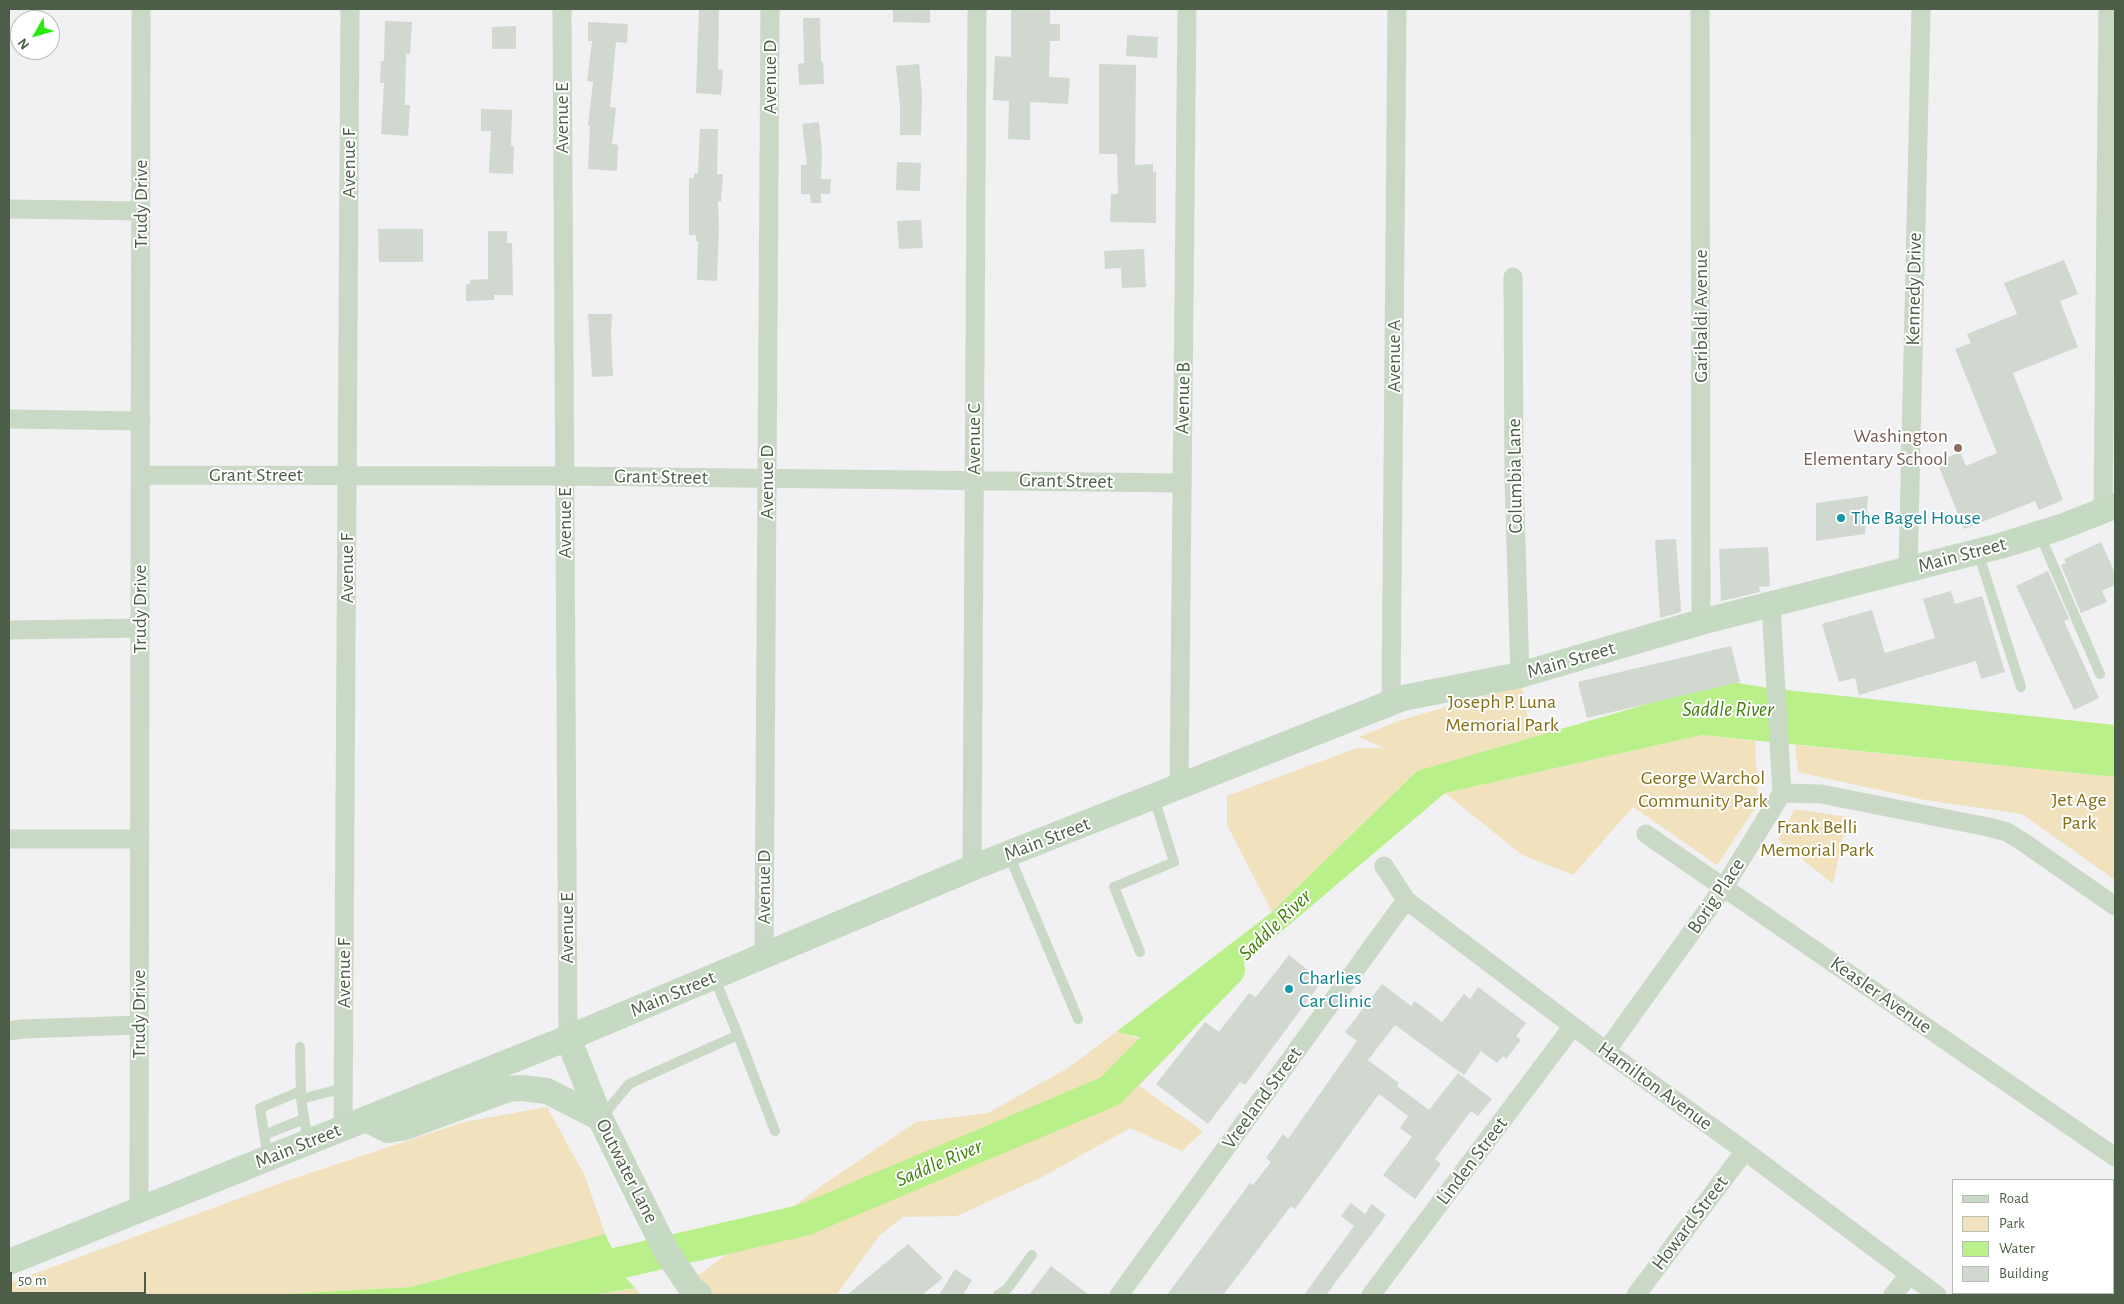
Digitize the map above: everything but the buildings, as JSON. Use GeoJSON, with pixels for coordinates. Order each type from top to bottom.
{"type":"FeatureCollection","features":[{"type":"Feature","properties":{"kind":"street","name":"Trudy Drive"},"geometry":{"type":"LineString","coordinates":[[139,1210],[141,9]]}},
{"type":"Feature","properties":{"kind":"street","name":"Avenue F"},"geometry":{"type":"LineString","coordinates":[[350,9],[344,1088],[355,1123]]}},
{"type":"Feature","properties":{"kind":"street","name":"Avenue E"},"geometry":{"type":"LineString","coordinates":[[562,9],[568,1038]]}},
{"type":"Feature","properties":{"kind":"street","name":"Avenue D"},"geometry":{"type":"LineString","coordinates":[[764,956],[770,9]]}},
{"type":"Feature","properties":{"kind":"street","name":"Avenue C"},"geometry":{"type":"LineString","coordinates":[[972,868],[977,9]]}},
{"type":"Feature","properties":{"kind":"street","name":"Avenue B"},"geometry":{"type":"LineString","coordinates":[[1179,786],[1187,9]]}},
{"type":"Feature","properties":{"kind":"street","name":"Avenue A"},"geometry":{"type":"LineString","coordinates":[[1391,702],[1397,9]]}},
{"type":"Feature","properties":{"kind":"street","name":"Garibaldi Avenue"},"geometry":{"type":"LineString","coordinates":[[1700,9],[1701,622]]}},
{"type":"Feature","properties":{"kind":"street","name":"Kennedy Drive"},"geometry":{"type":"LineString","coordinates":[[1908,570],[1921,9]]}},
{"type":"Feature","properties":{"kind":"street"},"geometry":{"type":"LineString","coordinates":[[2108,9],[2109,508]]}},
{"type":"Feature","properties":{"kind":"street"},"geometry":{"type":"LineString","coordinates":[[9,209],[141,211]]}},
{"type":"Feature","properties":{"kind":"street","name":"Columbia Lane"},"geometry":{"type":"LineString","coordinates":[[1513,277],[1514,477],[1520,675]]}},
{"type":"Feature","properties":{"kind":"street"},"geometry":{"type":"LineString","coordinates":[[9,419],[141,421]]}},
{"type":"Feature","properties":{"kind":"street","name":"Grant Street"},"geometry":{"type":"LineString","coordinates":[[140,475],[564,476],[1182,483]]}},
{"type":"Feature","properties":{"kind":"street","name":"Main Street"},"geometry":{"type":"LineString","coordinates":[[9,1262],[139,1210],[266,1146],[306,1130],[355,1123],[568,1038],[972,868],[1391,702],[1520,675],[1701,622],[1978,552],[2040,533],[2109,508]]}},
{"type":"Feature","properties":{"kind":"street"},"geometry":{"type":"LineString","coordinates":[[1771,605],[1782,793],[1821,794],[2007,832],[2115,906]]}},
{"type":"Feature","properties":{"kind":"street"},"geometry":{"type":"LineString","coordinates":[[9,630],[140,628]]}},
{"type":"Feature","properties":{"kind":"street","name":"Borig Place"},"geometry":{"type":"LineString","coordinates":[[1606,1051],[1724,888],[1782,793]]}},
{"type":"Feature","properties":{"kind":"street","name":"Keasler Avenue"},"geometry":{"type":"LineString","coordinates":[[1646,834],[2115,1157]]}},
{"type":"Feature","properties":{"kind":"street"},"geometry":{"type":"LineString","coordinates":[[9,839],[140,839]]}},
{"type":"Feature","properties":{"kind":"street","name":"Hamilton Avenue"},"geometry":{"type":"LineString","coordinates":[[1384,866],[1406,900],[1606,1051],[1745,1151],[1937,1295]]}},
{"type":"Feature","properties":{"kind":"street","name":"Vreeland Street"},"geometry":{"type":"LineString","coordinates":[[1119,1295],[1406,900]]}},
{"type":"Feature","properties":{"kind":"street"},"geometry":{"type":"LineString","coordinates":[[9,1031],[139,1025]]}},
{"type":"Feature","properties":{"kind":"street","name":"Linden Street"},"geometry":{"type":"LineString","coordinates":[[1371,1295],[1573,1026]]}},
{"type":"Feature","properties":{"kind":"street","name":"Outwater Lane"},"geometry":{"type":"LineString","coordinates":[[568,1038],[600,1118],[666,1251],[699,1295]]}},
{"type":"Feature","properties":{"kind":"street"},"geometry":{"type":"LineString","coordinates":[[355,1123],[388,1130],[405,1127],[508,1089],[522,1088],[547,1091],[600,1118]]}},
{"type":"Feature","properties":{"kind":"street","name":"Howard Street"},"geometry":{"type":"LineString","coordinates":[[1636,1295],[1745,1151]]}},
{"type":"Feature","properties":{"kind":"street"},"geometry":{"type":"LineString","coordinates":[[1893,1295],[1909,1275]]}},
{"type":"Feature","properties":{"kind":"lane"},"geometry":{"type":"LineString","coordinates":[[2040,533],[2100,674]]}},
{"type":"Feature","properties":{"kind":"lane"},"geometry":{"type":"LineString","coordinates":[[1978,552],[2021,687]]}},
{"type":"Feature","properties":{"kind":"lane"},"geometry":{"type":"LineString","coordinates":[[1140,952],[1114,887],[1174,862],[1154,797]]}},
{"type":"Feature","properties":{"kind":"lane"},"geometry":{"type":"LineString","coordinates":[[1009,854],[1078,1019]]}},
{"type":"Feature","properties":{"kind":"lane"},"geometry":{"type":"LineString","coordinates":[[714,977],[775,1131]]}},
{"type":"Feature","properties":{"kind":"lane"},"geometry":{"type":"LineString","coordinates":[[600,1118],[629,1084],[738,1035]]}},
{"type":"Feature","properties":{"kind":"lane"},"geometry":{"type":"LineString","coordinates":[[300,1047],[301,1095],[306,1130]]}},
{"type":"Feature","properties":{"kind":"lane"},"geometry":{"type":"LineString","coordinates":[[266,1146],[260,1108],[301,1095],[344,1088]]}},
{"type":"Feature","properties":{"kind":"lane"},"geometry":{"type":"LineString","coordinates":[[998,1295],[1007,1289],[1032,1255]]}},
{"type":"Feature","properties":{"kind":"green space","name":"Joseph P. Luna Memorial Park"},"geometry":{"type":"Polygon","coordinates":[[[1522,685],[1529,726],[1552,733],[1417,771],[1272,912],[1227,825],[1227,796],[1357,748],[1384,748],[1359,737],[1398,721],[1522,685]]]}},
{"type":"Feature","properties":{"kind":"green space","name":"George Warchol Community Park"},"geometry":{"type":"Polygon","coordinates":[[[1702,735],[1755,741],[1758,804],[1717,865],[1633,807],[1573,875],[1522,855],[1445,793],[1702,735]]]}},
{"type":"Feature","properties":{"kind":"green space","name":"Jet Age Park"},"geometry":{"type":"Polygon","coordinates":[[[1795,745],[2115,777],[2115,880],[2022,814],[1925,800],[1798,772],[1795,745]]]}},
{"type":"Feature","properties":{"kind":"green space","name":"Frank Belli Memorial Park"},"geometry":{"type":"Polygon","coordinates":[[[1795,809],[1847,817],[1833,884],[1778,840],[1795,809]]]}},
{"type":"Feature","properties":{"kind":"green space"},"geometry":{"type":"Polygon","coordinates":[[[1116,1032],[1176,1048],[1139,1086],[1203,1131],[1182,1151],[1130,1128],[1042,1177],[957,1216],[903,1217],[879,1236],[836,1295],[709,1295],[693,1279],[827,1182],[916,1122],[988,1113],[1068,1068],[1116,1032]]]}},
{"type":"Feature","properties":{"kind":"green space"},"geometry":{"type":"Polygon","coordinates":[[[547,1107],[585,1176],[605,1234],[411,1287],[265,1295],[9,1295],[9,1283],[292,1179],[464,1122],[547,1107]]]}},
{"type":"Feature","properties":{"kind":"green space"},"geometry":{"type":"Polygon","coordinates":[[[635,1288],[641,1295],[592,1295],[635,1288]]]}},
{"type":"Feature","properties":{"kind":"water","name":"Saddle River"},"geometry":{"type":"Polygon","coordinates":[[[1726,681],[1768,688],[2115,725],[2115,777],[1702,735],[1445,793],[1153,1040],[1116,1032],[1272,912],[1417,771],[1726,681]]]}},
{"type":"Feature","properties":{"kind":"water"},"geometry":{"type":"Polygon","coordinates":[[[605,1234],[626,1278],[635,1288],[592,1295],[265,1295],[411,1287],[605,1234]]]}},
{"type":"Feature","properties":{"kind":"waterway","name":"Saddle River"},"geometry":{"type":"LineString","coordinates":[[576,1273],[804,1220],[1110,1091],[1229,970]]}},
{"type":"Feature","properties":{"kind":"place","name":"Washington Elementary School"},"geometry":{"type":"Point","coordinates":[1958,448]}},
{"type":"Feature","properties":{"kind":"place","name":"The Bagel House"},"geometry":{"type":"Point","coordinates":[1841,518]}},
{"type":"Feature","properties":{"kind":"place","name":"Charlies Car Clinic"},"geometry":{"type":"Point","coordinates":[1289,989]}}]}
